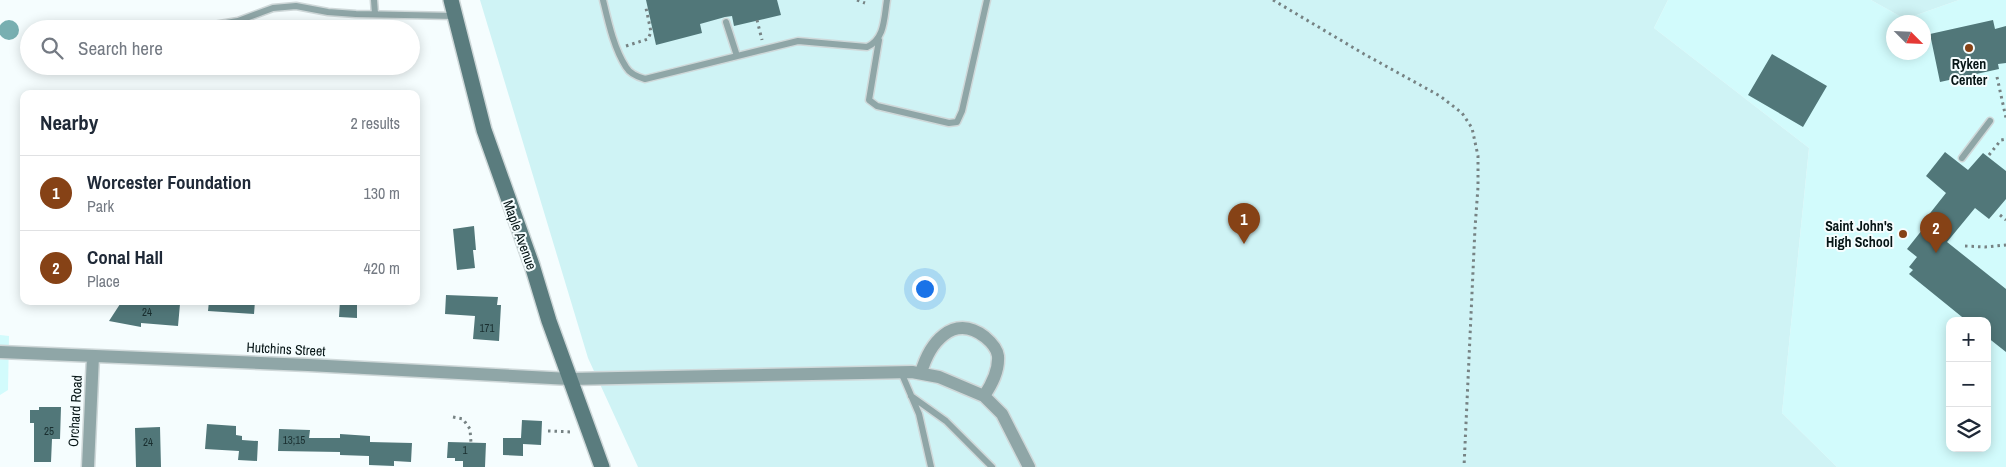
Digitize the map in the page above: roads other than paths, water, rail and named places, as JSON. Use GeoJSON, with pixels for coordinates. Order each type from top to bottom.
{"type":"FeatureCollection","features":[{"type":"Feature","properties":{"kind":"main road","name":"Maple Avenue"},"geometry":{"type":"LineString","coordinates":[[451,0],[484,130],[602,467]]}},
{"type":"Feature","properties":{"kind":"street"},"geometry":{"type":"LineString","coordinates":[[921,373],[927,356],[943,335],[958,329],[972,330],[988,340],[997,353],[996,374],[984,396],[1002,414],[1029,467]]}},
{"type":"Feature","properties":{"kind":"street","name":"Hutchins Street"},"geometry":{"type":"LineString","coordinates":[[0,352],[570,379],[825,375],[901,371],[921,373],[946,380],[984,396]]}},
{"type":"Feature","properties":{"kind":"street","name":"Orchard Road"},"geometry":{"type":"LineString","coordinates":[[88,467],[93,356]]}},
{"type":"Feature","properties":{"kind":"lane"},"geometry":{"type":"LineString","coordinates":[[374,0],[375,14]]}},
{"type":"Feature","properties":{"kind":"lane"},"geometry":{"type":"LineString","coordinates":[[603,0],[609,27],[626,68],[636,76],[645,79],[798,41],[867,47],[876,43],[879,38]]}},
{"type":"Feature","properties":{"kind":"lane"},"geometry":{"type":"LineString","coordinates":[[887,0],[869,100],[877,106],[949,123],[957,122],[962,111],[987,0]]}},
{"type":"Feature","properties":{"kind":"lane"},"geometry":{"type":"LineString","coordinates":[[241,20],[273,8],[296,6],[328,12],[455,16]]}},
{"type":"Feature","properties":{"kind":"lane"},"geometry":{"type":"LineString","coordinates":[[726,22],[737,56]]}},
{"type":"Feature","properties":{"kind":"lane"},"geometry":{"type":"LineString","coordinates":[[1962,158],[1990,121]]}},
{"type":"Feature","properties":{"kind":"lane"},"geometry":{"type":"LineString","coordinates":[[901,371],[919,414],[931,467]]}},
{"type":"Feature","properties":{"kind":"lane"},"geometry":{"type":"LineString","coordinates":[[911,396],[946,421],[992,467]]}},
{"type":"Feature","properties":{"kind":"place","name":"Ryken Center"},"geometry":{"type":"Point","coordinates":[1969,48]}},
{"type":"Feature","properties":{"kind":"place","name":"Saint John's High School"},"geometry":{"type":"Point","coordinates":[1903,234]}},
{"type":"Feature","properties":{"kind":"place","name":"Worcester Foundation"},"geometry":{"type":"Point","coordinates":[1244,244]}},
{"type":"Feature","properties":{"kind":"place","name":"Conal Hall"},"geometry":{"type":"Point","coordinates":[1936,253]}}]}
